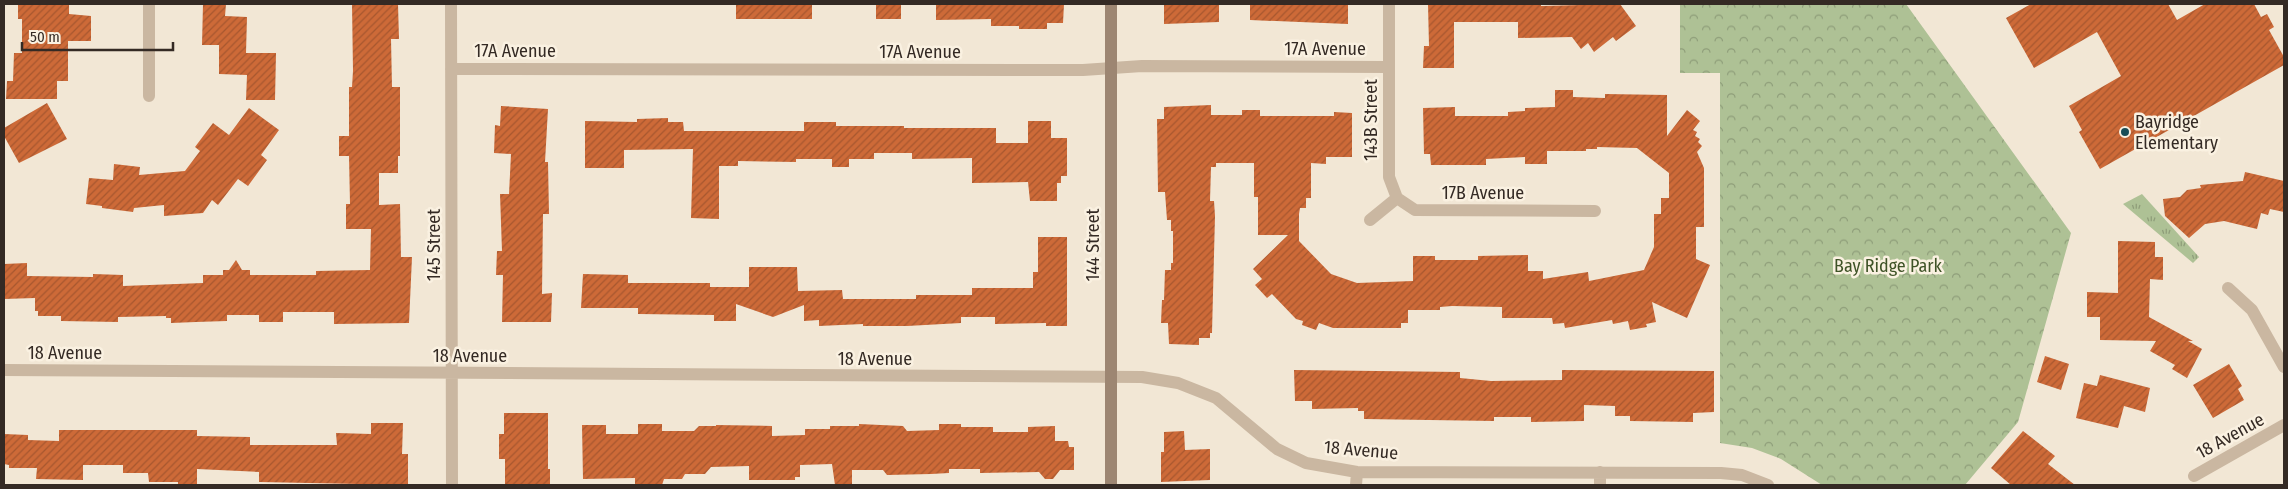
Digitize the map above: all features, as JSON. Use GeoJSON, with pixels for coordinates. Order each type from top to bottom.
{"type":"FeatureCollection","features":[{"type":"Feature","properties":{"kind":"street"},"geometry":{"type":"LineString","coordinates":[[149,4],[149,96]]}},
{"type":"Feature","properties":{"kind":"street","name":"145 Street"},"geometry":{"type":"LineString","coordinates":[[451,4],[452,485]]}},
{"type":"Feature","properties":{"kind":"street","name":"144 Street"},"geometry":{"type":"LineString","coordinates":[[1111,4],[1111,485]]}},
{"type":"Feature","properties":{"kind":"street","name":"143B Street"},"geometry":{"type":"LineString","coordinates":[[1389,4],[1389,177],[1397,198]]}},
{"type":"Feature","properties":{"kind":"street","name":"17A Avenue"},"geometry":{"type":"LineString","coordinates":[[452,69],[1083,70],[1110,68],[1388,67]]}},
{"type":"Feature","properties":{"kind":"street"},"geometry":{"type":"LineString","coordinates":[[1370,220],[1397,198]]}},
{"type":"Feature","properties":{"kind":"street","name":"17B Avenue"},"geometry":{"type":"LineString","coordinates":[[1397,198],[1415,210],[1595,211]]}},
{"type":"Feature","properties":{"kind":"street"},"geometry":{"type":"LineString","coordinates":[[2228,288],[2252,310],[2284,367]]}},
{"type":"Feature","properties":{"kind":"street","name":"18 Avenue"},"geometry":{"type":"LineString","coordinates":[[4,370],[1142,377],[1178,382],[1216,398],[1277,449],[1306,463],[1357,472],[1600,479],[1721,473],[1742,475],[1768,485]]}},
{"type":"Feature","properties":{"kind":"street","name":"18 Avenue"},"geometry":{"type":"LineString","coordinates":[[2194,476],[2284,425]]}},
{"type":"Feature","properties":{"kind":"street"},"geometry":{"type":"LineString","coordinates":[[1356,485],[1357,472]]}},
{"type":"Feature","properties":{"kind":"green space","name":"Bay Ridge Park"},"geometry":{"type":"Polygon","coordinates":[[[1680,4],[1906,4],[2071,233],[2018,422],[1965,485],[1822,485],[1781,459],[1752,448],[1720,443],[1720,73],[1680,73],[1680,4]]]}},
{"type":"Feature","properties":{"kind":"green space"},"geometry":{"type":"Polygon","coordinates":[[[2142,194],[2199,257],[2193,263],[2123,204],[2142,194]]]}},
{"type":"Feature","properties":{"kind":"building"},"geometry":{"type":"Polygon","coordinates":[[[18,4],[69,4],[69,14],[91,16],[91,41],[68,41],[68,81],[57,81],[57,99],[6,99],[7,81],[13,81],[14,53],[22,53],[22,19],[18,19],[18,4]]]}},
{"type":"Feature","properties":{"kind":"building"},"geometry":{"type":"Polygon","coordinates":[[[203,4],[226,4],[225,16],[247,17],[246,53],[276,53],[275,100],[246,100],[247,75],[219,74],[219,45],[202,45],[203,4]]]}},
{"type":"Feature","properties":{"kind":"building"},"geometry":{"type":"Polygon","coordinates":[[[352,4],[398,4],[399,39],[391,39],[392,87],[400,87],[400,156],[398,156],[398,173],[379,173],[379,205],[400,204],[401,257],[412,257],[409,323],[334,324],[334,312],[283,312],[283,322],[259,322],[259,315],[227,315],[227,321],[171,323],[171,318],[166,318],[166,316],[118,317],[118,322],[61,321],[61,316],[38,316],[38,311],[35,311],[35,298],[4,299],[4,264],[27,263],[27,276],[93,277],[93,274],[123,275],[123,286],[203,283],[203,275],[223,275],[223,270],[229,270],[236,260],[242,270],[250,270],[250,275],[316,275],[316,271],[370,270],[371,229],[346,229],[346,204],[350,204],[349,156],[339,156],[339,136],[349,136],[349,87],[352,87],[353,71],[352,4]]]}},
{"type":"Feature","properties":{"kind":"building"},"geometry":{"type":"Polygon","coordinates":[[[736,4],[812,4],[812,19],[736,19],[736,4]]]}},
{"type":"Feature","properties":{"kind":"building"},"geometry":{"type":"Polygon","coordinates":[[[876,4],[901,4],[901,19],[876,19],[876,4]]]}},
{"type":"Feature","properties":{"kind":"building"},"geometry":{"type":"Polygon","coordinates":[[[936,4],[1064,4],[1063,23],[1047,23],[1047,29],[1019,29],[1019,26],[991,26],[991,19],[936,20],[936,4]]]}},
{"type":"Feature","properties":{"kind":"building"},"geometry":{"type":"Polygon","coordinates":[[[1164,4],[1219,4],[1219,22],[1164,24],[1164,4]]]}},
{"type":"Feature","properties":{"kind":"building"},"geometry":{"type":"Polygon","coordinates":[[[1250,4],[1348,4],[1348,24],[1250,20],[1250,4]]]}},
{"type":"Feature","properties":{"kind":"building"},"geometry":{"type":"Polygon","coordinates":[[[1428,4],[1541,4],[1541,6],[1620,4],[1636,26],[1616,41],[1613,37],[1594,52],[1588,43],[1581,49],[1572,37],[1518,38],[1518,22],[1454,22],[1454,68],[1423,68],[1424,46],[1429,46],[1428,4]]]}},
{"type":"Feature","properties":{"kind":"building"},"geometry":{"type":"Polygon","coordinates":[[[2031,4],[2168,4],[2177,20],[2205,4],[2254,4],[2261,17],[2267,14],[2274,27],[2269,30],[2284,57],[2284,65],[2100,169],[2079,132],[2082,130],[2069,106],[2121,76],[2097,32],[2034,68],[2006,18],[2031,4]]]}},
{"type":"Feature","properties":{"kind":"building"},"geometry":{"type":"Polygon","coordinates":[[[1555,90],[1573,90],[1573,97],[1605,98],[1605,94],[1667,95],[1667,136],[1687,110],[1700,121],[1693,130],[1697,132],[1695,136],[1700,139],[1698,142],[1702,146],[1697,152],[1704,168],[1704,227],[1696,227],[1696,259],[1710,265],[1687,318],[1652,302],[1656,322],[1646,324],[1647,327],[1630,330],[1628,321],[1613,324],[1612,320],[1565,328],[1564,323],[1553,324],[1552,318],[1502,318],[1502,307],[1452,306],[1440,307],[1440,310],[1408,310],[1408,323],[1401,323],[1401,328],[1333,328],[1319,323],[1316,330],[1302,325],[1303,321],[1296,319],[1272,294],[1267,298],[1255,285],[1262,279],[1253,269],[1288,235],[1258,235],[1258,197],[1254,197],[1254,163],[1216,163],[1216,167],[1211,167],[1210,201],[1214,201],[1215,216],[1212,333],[1210,333],[1210,338],[1199,338],[1199,345],[1169,344],[1168,323],[1161,323],[1165,270],[1171,270],[1171,263],[1173,263],[1173,231],[1171,231],[1171,220],[1167,220],[1165,192],[1158,192],[1157,119],[1164,119],[1164,107],[1211,105],[1211,115],[1242,115],[1242,110],[1260,110],[1260,116],[1334,116],[1334,112],[1352,113],[1352,157],[1326,157],[1326,164],[1311,163],[1311,198],[1306,198],[1306,208],[1300,208],[1299,241],[1331,274],[1357,283],[1413,281],[1413,256],[1435,256],[1435,260],[1478,260],[1478,256],[1528,255],[1528,271],[1543,271],[1543,279],[1588,272],[1589,281],[1644,270],[1654,247],[1654,214],[1661,214],[1661,198],[1669,198],[1669,173],[1637,148],[1597,147],[1597,149],[1586,149],[1586,151],[1547,151],[1547,164],[1525,164],[1525,157],[1486,159],[1486,165],[1431,165],[1430,154],[1424,154],[1423,108],[1455,107],[1455,116],[1508,116],[1508,112],[1525,111],[1525,108],[1555,107],[1555,90]]]}},
{"type":"Feature","properties":{"kind":"building"},"geometry":{"type":"Polygon","coordinates":[[[47,103],[67,139],[19,163],[4,136],[4,128],[47,103]]]}},
{"type":"Feature","properties":{"kind":"building"},"geometry":{"type":"Polygon","coordinates":[[[501,106],[548,109],[545,162],[548,162],[549,214],[543,214],[542,294],[552,293],[551,322],[502,322],[503,275],[496,275],[497,251],[502,251],[500,194],[509,194],[511,154],[494,153],[495,125],[500,126],[501,106]]]}},
{"type":"Feature","properties":{"kind":"building"},"geometry":{"type":"Polygon","coordinates":[[[249,108],[279,130],[261,155],[267,160],[248,186],[238,179],[218,205],[212,200],[203,213],[164,216],[164,205],[134,208],[133,212],[86,204],[89,178],[113,180],[114,164],[140,167],[139,175],[185,171],[200,151],[195,147],[213,123],[229,135],[249,108]]]}},
{"type":"Feature","properties":{"kind":"building"},"geometry":{"type":"Polygon","coordinates":[[[668,118],[668,122],[683,122],[684,131],[804,131],[804,122],[836,122],[836,126],[996,128],[996,143],[1028,143],[1028,121],[1051,121],[1051,138],[1067,138],[1067,176],[1061,176],[1061,183],[1057,183],[1057,201],[1030,201],[1028,182],[972,183],[972,158],[912,159],[912,153],[874,153],[874,159],[849,159],[849,167],[832,167],[832,159],[796,159],[796,162],[738,161],[738,166],[719,166],[719,219],[691,218],[693,149],[624,150],[624,168],[585,168],[585,121],[637,122],[637,119],[668,118]]]}},
{"type":"Feature","properties":{"kind":"building"},"geometry":{"type":"Polygon","coordinates":[[[2245,172],[2284,181],[2284,212],[2270,209],[2268,215],[2261,213],[2257,229],[2224,221],[2205,224],[2189,238],[2165,216],[2163,199],[2180,197],[2187,190],[2201,188],[2200,185],[2243,181],[2245,172]]]}},
{"type":"Feature","properties":{"kind":"building"},"geometry":{"type":"Polygon","coordinates":[[[1038,237],[1067,237],[1067,326],[1046,326],[1046,323],[995,324],[995,317],[961,317],[961,323],[907,326],[863,326],[863,324],[819,326],[819,320],[804,321],[804,305],[773,317],[736,304],[736,321],[714,321],[714,315],[638,314],[638,308],[581,308],[583,274],[628,275],[628,283],[710,283],[710,287],[749,287],[749,267],[797,267],[798,291],[842,290],[843,299],[916,299],[916,295],[972,295],[972,288],[1033,288],[1033,272],[1038,272],[1038,237]]]}},
{"type":"Feature","properties":{"kind":"building"},"geometry":{"type":"Polygon","coordinates":[[[2118,241],[2155,242],[2155,257],[2163,257],[2163,280],[2150,279],[2149,317],[2193,341],[2188,341],[2202,349],[2187,378],[2172,369],[2175,365],[2150,351],[2156,341],[2100,340],[2100,317],[2087,317],[2087,292],[2118,293],[2118,241]]]}},
{"type":"Feature","properties":{"kind":"building"},"geometry":{"type":"Polygon","coordinates":[[[2045,356],[2069,364],[2061,390],[2037,382],[2045,356]]]}},
{"type":"Feature","properties":{"kind":"building"},"geometry":{"type":"Polygon","coordinates":[[[2229,364],[2242,386],[2238,389],[2244,400],[2213,418],[2193,385],[2229,364]]]}},
{"type":"Feature","properties":{"kind":"building"},"geometry":{"type":"Polygon","coordinates":[[[1294,370],[1460,372],[1460,378],[1491,381],[1562,380],[1562,370],[1714,371],[1714,412],[1693,413],[1693,422],[1630,421],[1630,416],[1615,416],[1615,406],[1584,405],[1584,421],[1531,422],[1531,417],[1494,417],[1494,421],[1364,419],[1364,411],[1358,411],[1358,408],[1312,409],[1312,401],[1295,401],[1294,370]]]}},
{"type":"Feature","properties":{"kind":"building"},"geometry":{"type":"Polygon","coordinates":[[[2100,375],[2150,388],[2145,412],[2124,406],[2118,428],[2076,418],[2084,383],[2097,386],[2100,375]]]}},
{"type":"Feature","properties":{"kind":"building"},"geometry":{"type":"Polygon","coordinates":[[[504,413],[548,413],[548,469],[550,469],[550,485],[505,485],[505,459],[499,459],[499,434],[504,434],[504,413]]]}},
{"type":"Feature","properties":{"kind":"building"},"geometry":{"type":"Polygon","coordinates":[[[371,423],[403,423],[402,454],[408,454],[408,485],[259,482],[259,472],[197,469],[197,485],[178,485],[178,482],[149,482],[148,473],[123,473],[123,465],[83,465],[83,480],[36,479],[37,468],[9,468],[9,465],[4,464],[4,434],[28,435],[28,440],[59,441],[59,430],[197,430],[197,436],[250,437],[250,445],[337,445],[336,433],[371,434],[371,423]]]}},
{"type":"Feature","properties":{"kind":"building"},"geometry":{"type":"Polygon","coordinates":[[[638,424],[662,424],[662,431],[694,431],[699,426],[716,425],[772,426],[772,436],[805,435],[805,429],[830,429],[830,426],[859,426],[859,424],[903,426],[907,431],[939,430],[939,424],[961,424],[961,427],[993,427],[993,432],[1028,432],[1028,427],[1055,426],[1055,441],[1068,441],[1069,447],[1074,447],[1074,470],[1060,470],[1053,479],[1045,479],[1039,472],[980,473],[980,469],[949,469],[949,473],[887,475],[883,470],[852,470],[852,485],[835,485],[832,464],[800,465],[800,477],[795,477],[795,480],[749,480],[749,466],[711,467],[705,474],[685,474],[682,479],[664,479],[662,485],[635,485],[635,478],[583,479],[582,425],[606,425],[606,434],[638,434],[638,424]]]}},
{"type":"Feature","properties":{"kind":"building"},"geometry":{"type":"Polygon","coordinates":[[[1184,431],[1185,450],[1210,449],[1210,480],[1161,482],[1161,452],[1164,452],[1164,432],[1184,431]]]}},
{"type":"Feature","properties":{"kind":"building"},"geometry":{"type":"Polygon","coordinates":[[[2023,431],[2055,456],[2048,464],[2075,485],[2011,485],[1991,468],[2023,431]]]}},
{"type":"Feature","properties":{"kind":"place","name":"Bayridge Elementary"},"geometry":{"type":"Point","coordinates":[2125,132]}}]}
